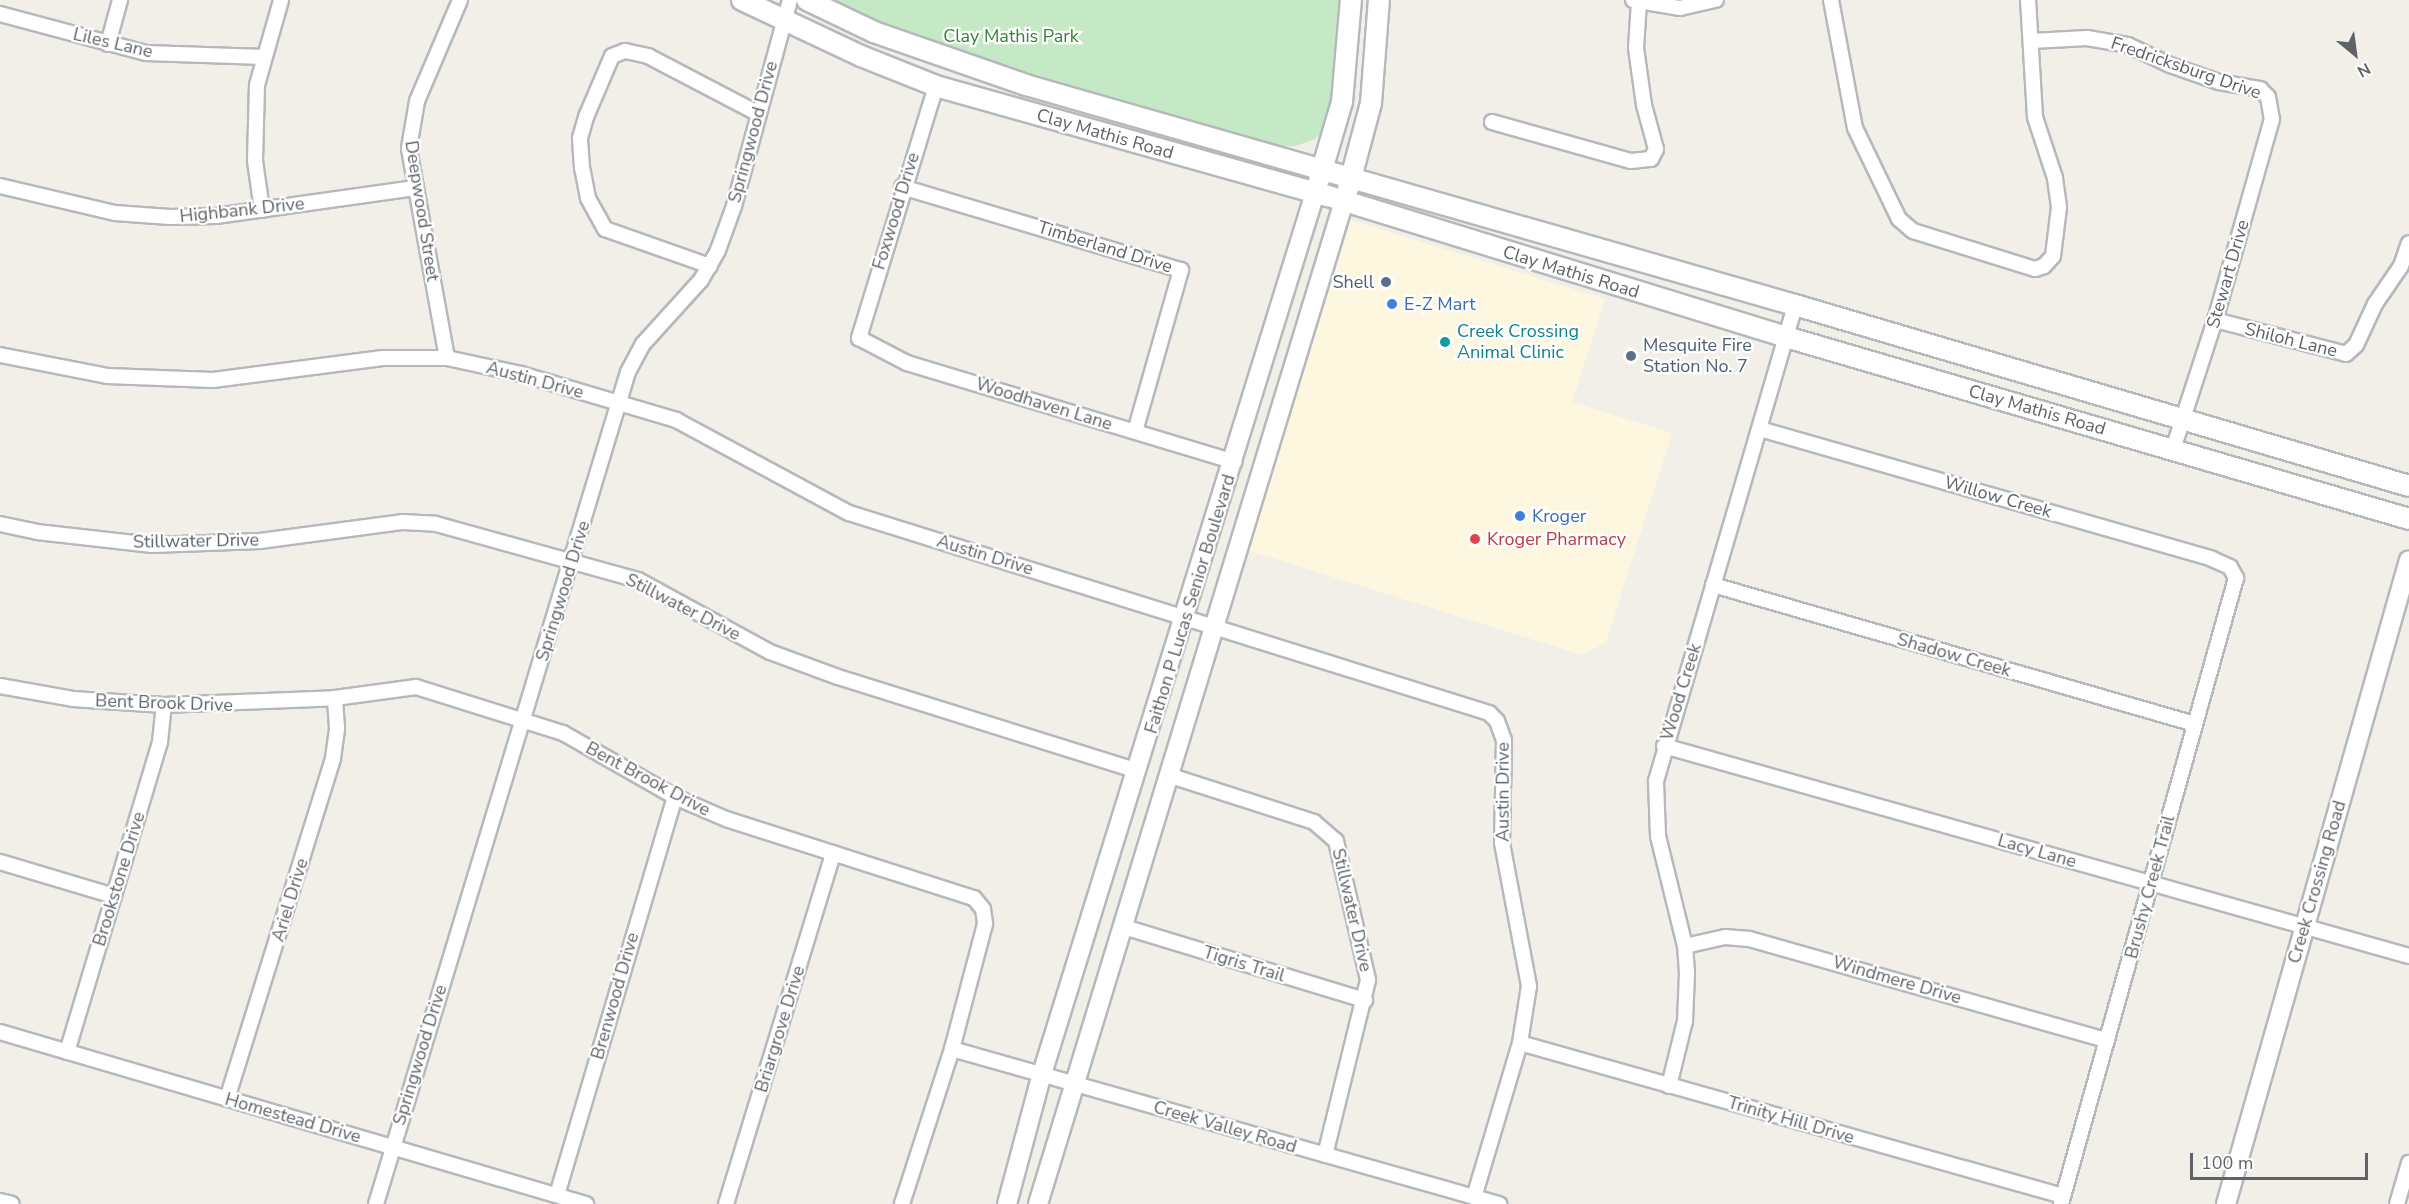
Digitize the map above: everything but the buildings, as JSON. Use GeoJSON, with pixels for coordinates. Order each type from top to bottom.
{"type":"FeatureCollection","features":[{"type":"Feature","properties":{"kind":"main road","name":"Clay Mathis Road"},"geometry":{"type":"LineString","coordinates":[[742,0],[936,86],[1344,201],[1786,337],[2409,519]]}},
{"type":"Feature","properties":{"kind":"main road","name":"Clay Mathis Road"},"geometry":{"type":"LineString","coordinates":[[807,0],[874,32],[1026,85],[1795,304],[2409,486]]}},
{"type":"Feature","properties":{"kind":"main road","name":"Faithon P Lucas Senior Boulevard"},"geometry":{"type":"LineString","coordinates":[[1315,193],[1342,102],[1351,0]]}},
{"type":"Feature","properties":{"kind":"main road","name":"Faithon P Lucas Senior Boulevard"},"geometry":{"type":"LineString","coordinates":[[1344,201],[1371,103],[1379,0]]}},
{"type":"Feature","properties":{"kind":"main road"},"geometry":{"type":"LineString","coordinates":[[1513,254],[1522,226]]}},
{"type":"Feature","properties":{"kind":"main road"},"geometry":{"type":"LineString","coordinates":[[1634,291],[1642,261]]}},
{"type":"Feature","properties":{"kind":"main road"},"geometry":{"type":"LineString","coordinates":[[1946,383],[1956,352]]}},
{"type":"Feature","properties":{"kind":"street"},"geometry":{"type":"LineString","coordinates":[[108,44],[120,0]]}},
{"type":"Feature","properties":{"kind":"street"},"geometry":{"type":"LineString","coordinates":[[262,210],[254,139],[256,86],[281,0]]}},
{"type":"Feature","properties":{"kind":"street","name":"Deepwood Street"},"geometry":{"type":"LineString","coordinates":[[447,358],[409,148],[411,119],[430,64],[460,0]]}},
{"type":"Feature","properties":{"kind":"street","name":"Springwood Drive"},"geometry":{"type":"LineString","coordinates":[[376,1204],[628,372],[643,344],[710,266],[734,206],[790,0]]}},
{"type":"Feature","properties":{"kind":"street"},"geometry":{"type":"LineString","coordinates":[[1492,122],[1630,161],[1651,159],[1656,148],[1644,105],[1636,48],[1636,1],[1680,8],[1716,0]]}},
{"type":"Feature","properties":{"kind":"street"},"geometry":{"type":"LineString","coordinates":[[1831,0],[1856,128],[1905,226],[2035,269],[2052,260],[2055,249],[2059,192],[2036,126],[2028,0]]}},
{"type":"Feature","properties":{"kind":"street","name":"Liles Lane"},"geometry":{"type":"LineString","coordinates":[[0,14],[146,53],[264,57]]}},
{"type":"Feature","properties":{"kind":"street","name":"Fredricksburg Drive"},"geometry":{"type":"LineString","coordinates":[[2032,41],[2087,38],[2128,45],[2219,82],[2260,89],[2268,97]]}},
{"type":"Feature","properties":{"kind":"street"},"geometry":{"type":"LineString","coordinates":[[710,266],[605,229],[588,198],[582,168],[580,138],[586,117],[612,57],[625,51],[648,56],[758,113]]}},
{"type":"Feature","properties":{"kind":"street","name":"Foxwood Drive"},"geometry":{"type":"LineString","coordinates":[[859,338],[902,187],[936,86]]}},
{"type":"Feature","properties":{"kind":"street","name":"Stewart Drive"},"geometry":{"type":"LineString","coordinates":[[2173,449],[2215,320],[2272,119],[2268,97]]}},
{"type":"Feature","properties":{"kind":"street","name":"Highbank Drive"},"geometry":{"type":"LineString","coordinates":[[0,186],[115,213],[170,217],[262,210],[415,188]]}},
{"type":"Feature","properties":{"kind":"street","name":"Timberland Drive"},"geometry":{"type":"LineString","coordinates":[[902,187],[1181,270],[1135,432]]}},
{"type":"Feature","properties":{"kind":"street","name":"Faithon P Lucas Senior Boulevard"},"geometry":{"type":"LineString","coordinates":[[1007,1204],[1041,1077],[1186,618],[1315,193]]}},
{"type":"Feature","properties":{"kind":"street","name":"Faithon P Lucas Senior Boulevard"},"geometry":{"type":"LineString","coordinates":[[1038,1204],[1072,1084],[1171,776],[1214,626],[1344,201]]}},
{"type":"Feature","properties":{"kind":"street","name":"Shiloh Lane"},"geometry":{"type":"LineString","coordinates":[[2215,320],[2346,354],[2356,345],[2374,304],[2401,266],[2409,243]]}},
{"type":"Feature","properties":{"kind":"street","name":"Wood Creek"},"geometry":{"type":"LineString","coordinates":[[1669,1086],[1685,1020],[1688,987],[1685,946],[1654,807],[1664,746],[1760,429],[1795,304]]}},
{"type":"Feature","properties":{"kind":"street","name":"Woodhaven Lane"},"geometry":{"type":"LineString","coordinates":[[859,338],[907,363],[1234,462]]}},
{"type":"Feature","properties":{"kind":"street","name":"Austin Drive"},"geometry":{"type":"LineString","coordinates":[[0,355],[107,376],[213,380],[383,358],[447,358],[521,374],[620,403],[708,434],[849,513],[1482,709],[1497,721],[1504,740],[1502,843],[1529,986],[1520,1043],[1474,1197]]}},
{"type":"Feature","properties":{"kind":"street"},"geometry":{"type":"LineString","coordinates":[[1247,419],[1274,427]]}},
{"type":"Feature","properties":{"kind":"street","name":"Willow Creek"},"geometry":{"type":"LineString","coordinates":[[1760,429],[2212,559],[2232,570]]}},
{"type":"Feature","properties":{"kind":"street","name":"Stillwater Drive"},"geometry":{"type":"LineString","coordinates":[[0,524],[37,532],[152,545],[260,541],[402,522],[436,524],[573,559],[638,580],[737,636],[838,677],[1138,771]]}},
{"type":"Feature","properties":{"kind":"street","name":"Creek Crossing Road"},"geometry":{"type":"LineString","coordinates":[[2226,1204],[2409,560]]}},
{"type":"Feature","properties":{"kind":"street","name":"Brushy Creek Trail"},"geometry":{"type":"LineString","coordinates":[[2062,1200],[2234,592],[2232,570]]}},
{"type":"Feature","properties":{"kind":"street","name":"Shadow Creek"},"geometry":{"type":"LineString","coordinates":[[1713,585],[2195,724]]}},
{"type":"Feature","properties":{"kind":"street","name":"Bent Brook Drive"},"geometry":{"type":"LineString","coordinates":[[0,686],[73,699],[164,705],[335,698],[416,687],[524,718],[563,733],[675,797],[726,819],[965,895],[980,904],[985,924],[952,1049],[902,1204]]}},
{"type":"Feature","properties":{"kind":"street","name":"Ariel Drive"},"geometry":{"type":"LineString","coordinates":[[227,1099],[333,758],[337,728],[335,698]]}},
{"type":"Feature","properties":{"kind":"street","name":"Brookstone Drive"},"geometry":{"type":"LineString","coordinates":[[67,1052],[160,742],[164,705]]}},
{"type":"Feature","properties":{"kind":"street","name":"Lacy Lane"},"geometry":{"type":"LineString","coordinates":[[1664,746],[2409,956]]}},
{"type":"Feature","properties":{"kind":"street","name":"Stillwater Drive"},"geometry":{"type":"LineString","coordinates":[[1171,776],[1314,822],[1331,833],[1341,854],[1367,971],[1365,1000],[1325,1155]]}},
{"type":"Feature","properties":{"kind":"street","name":"Brenwood Drive"},"geometry":{"type":"LineString","coordinates":[[557,1195],[675,797]]}},
{"type":"Feature","properties":{"kind":"street","name":"Briargrove Drive"},"geometry":{"type":"LineString","coordinates":[[726,1204],[832,853]]}},
{"type":"Feature","properties":{"kind":"street"},"geometry":{"type":"LineString","coordinates":[[0,862],[114,896]]}},
{"type":"Feature","properties":{"kind":"street","name":"Tigris Trail"},"geometry":{"type":"LineString","coordinates":[[1124,927],[1365,1000]]}},
{"type":"Feature","properties":{"kind":"street","name":"Windmere Drive"},"geometry":{"type":"LineString","coordinates":[[1685,946],[1725,937],[1749,939],[2108,1040]]}},
{"type":"Feature","properties":{"kind":"street","name":"Homestead Drive"},"geometry":{"type":"LineString","coordinates":[[0,1032],[586,1204]]}},
{"type":"Feature","properties":{"kind":"street","name":"Trinity Hill Drive"},"geometry":{"type":"LineString","coordinates":[[1520,1043],[2062,1200]]}},
{"type":"Feature","properties":{"kind":"street","name":"Creek Valley Road"},"geometry":{"type":"LineString","coordinates":[[952,1049],[1041,1077],[1499,1204]]}},
{"type":"Feature","properties":{"kind":"street"},"geometry":{"type":"LineString","coordinates":[[2397,1204],[2409,1163]]}},
{"type":"Feature","properties":{"kind":"street"},"geometry":{"type":"LineString","coordinates":[[0,1201],[12,1204]]}},
{"type":"Feature","properties":{"kind":"shaded area"},"geometry":{"type":"Polygon","coordinates":[[[1351,220],[1605,299],[1572,402],[1672,433],[1606,642],[1582,655],[1247,550],[1351,220]]]}},
{"type":"Feature","properties":{"kind":"green space","name":"Clay Mathis Park"},"geometry":{"type":"Polygon","coordinates":[[[817,0],[1345,0],[1340,71],[1326,128],[1315,139],[1296,146],[1269,147],[995,68],[817,0]]]}},
{"type":"Feature","properties":{"kind":"place","name":"Shell"},"geometry":{"type":"Point","coordinates":[1386,282]}},
{"type":"Feature","properties":{"kind":"place","name":"E-Z Mart"},"geometry":{"type":"Point","coordinates":[1392,304]}},
{"type":"Feature","properties":{"kind":"place","name":"Creek Crossing Animal Clinic"},"geometry":{"type":"Point","coordinates":[1445,342]}},
{"type":"Feature","properties":{"kind":"place","name":"Mesquite Fire Station No. 7"},"geometry":{"type":"Point","coordinates":[1631,356]}},
{"type":"Feature","properties":{"kind":"place","name":"Kroger"},"geometry":{"type":"Point","coordinates":[1520,516]}},
{"type":"Feature","properties":{"kind":"place","name":"Kroger Pharmacy"},"geometry":{"type":"Point","coordinates":[1475,539]}}]}
